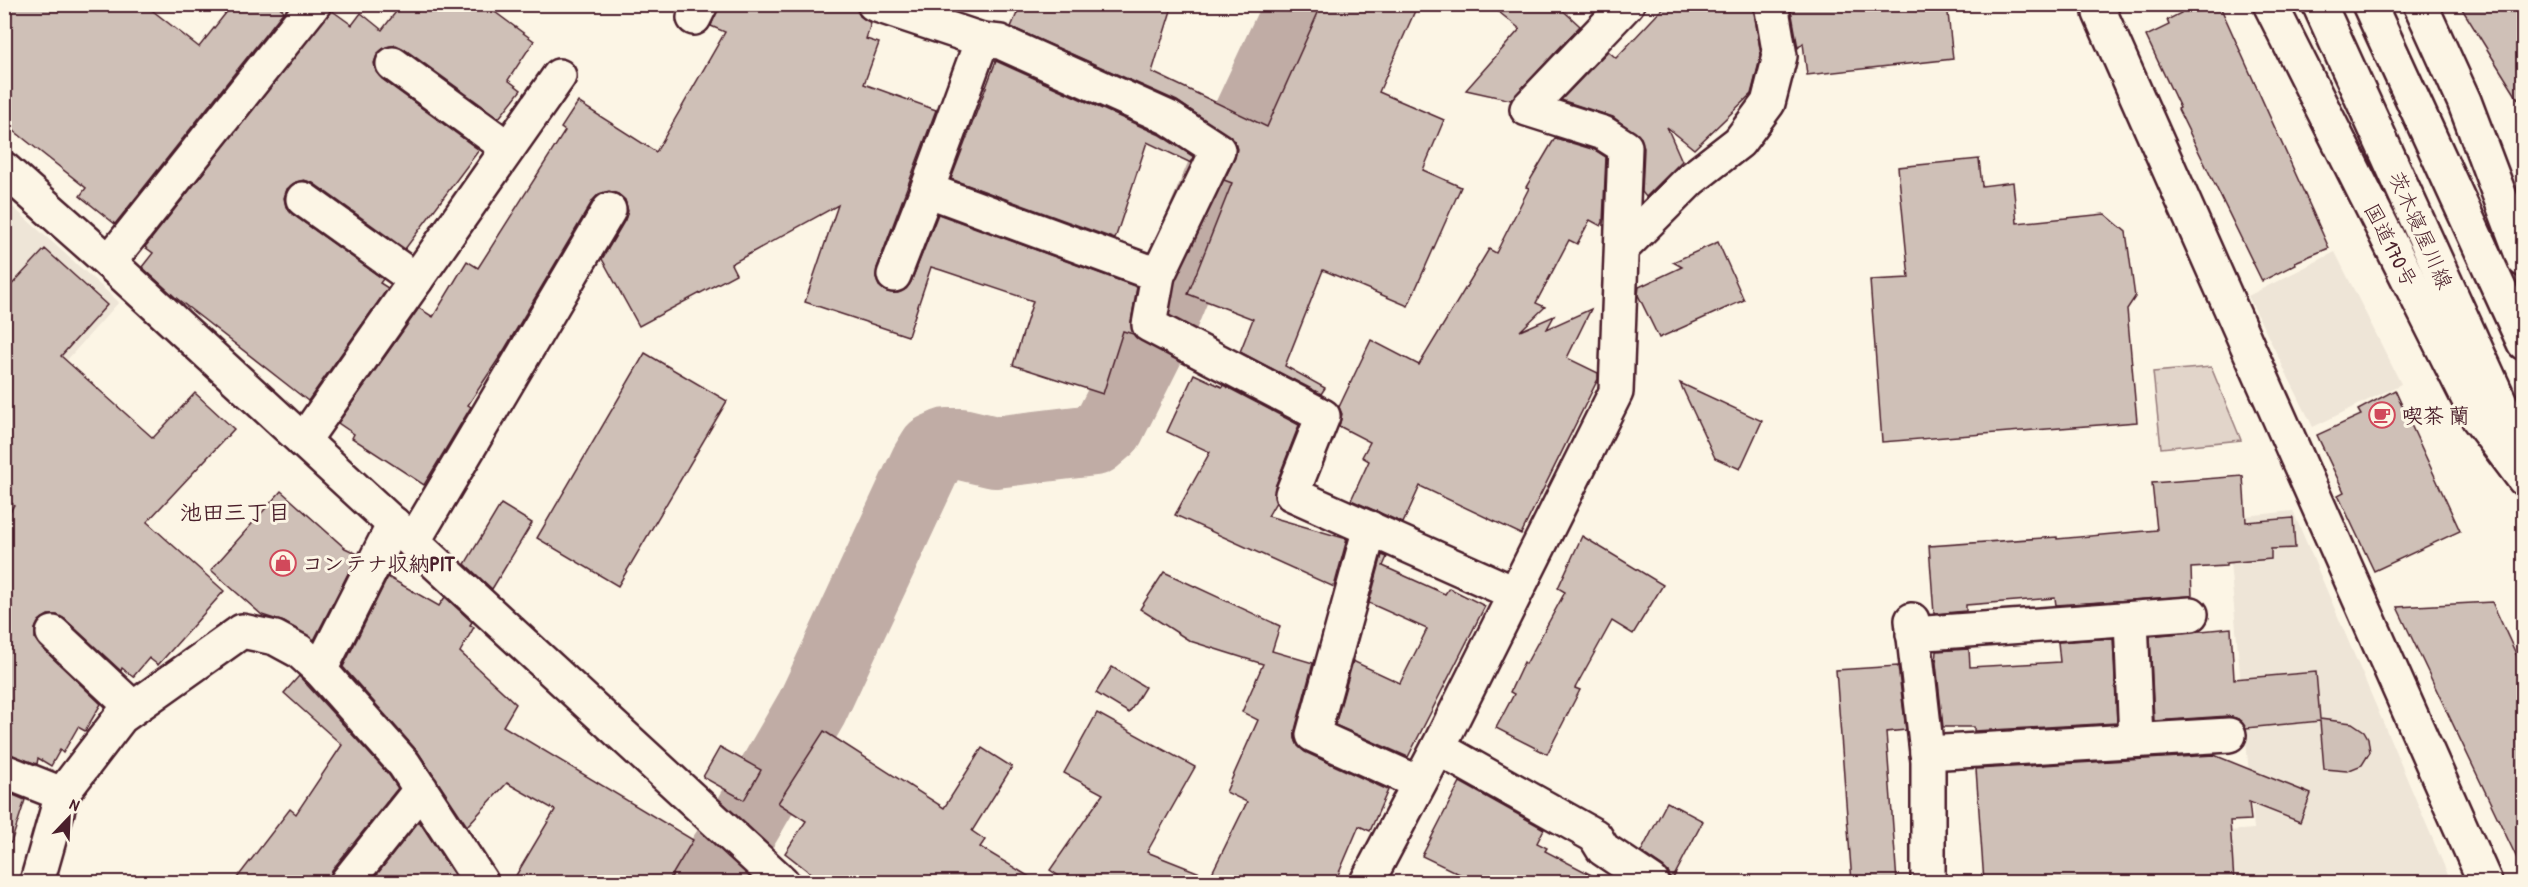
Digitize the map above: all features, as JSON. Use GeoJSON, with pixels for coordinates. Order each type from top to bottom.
{"type":"FeatureCollection","features":[{"type":"Feature","properties":{"kind":"main road"},"geometry":{"type":"LineString","coordinates":[[109,262],[314,4]]}},
{"type":"Feature","properties":{"kind":"main road"},"geometry":{"type":"LineString","coordinates":[[874,4],[982,40],[1000,42],[1169,118],[1218,150],[1158,275],[1159,329],[1323,416],[1292,494],[1514,593]]}},
{"type":"Feature","properties":{"kind":"main road"},"geometry":{"type":"LineString","coordinates":[[1367,882],[1438,748],[1616,392],[1625,147],[1603,133],[1527,109],[1627,4]]}},
{"type":"Feature","properties":{"kind":"main road"},"geometry":{"type":"LineString","coordinates":[[1622,248],[1690,180],[1739,142],[1768,103],[1780,56],[1771,4]]}},
{"type":"Feature","properties":{"kind":"main road","name":"国道170号"},"geometry":{"type":"LineString","coordinates":[[2270,4],[2478,418],[2523,479]]}},
{"type":"Feature","properties":{"kind":"main road","name":"茨木寝屋川線"},"geometry":{"type":"LineString","coordinates":[[2319,4],[2523,455]]}},
{"type":"Feature","properties":{"kind":"main road"},"geometry":{"type":"LineString","coordinates":[[2369,4],[2523,343]]}},
{"type":"Feature","properties":{"kind":"main road"},"geometry":{"type":"LineString","coordinates":[[2420,4],[2464,101],[2523,260]]}},
{"type":"Feature","properties":{"kind":"main road"},"geometry":{"type":"LineString","coordinates":[[2104,7],[2485,882]]}},
{"type":"Feature","properties":{"kind":"main road"},"geometry":{"type":"LineString","coordinates":[[894,275],[982,40]]}},
{"type":"Feature","properties":{"kind":"main road"},"geometry":{"type":"LineString","coordinates":[[393,64],[508,148]]}},
{"type":"Feature","properties":{"kind":"main road"},"geometry":{"type":"LineString","coordinates":[[303,441],[559,76]]}},
{"type":"Feature","properties":{"kind":"main road"},"geometry":{"type":"LineString","coordinates":[[4,169],[109,262],[782,882]]}},
{"type":"Feature","properties":{"kind":"main road"},"geometry":{"type":"LineString","coordinates":[[927,190],[1158,275]]}},
{"type":"Feature","properties":{"kind":"main road"},"geometry":{"type":"LineString","coordinates":[[303,199],[416,280]]}},
{"type":"Feature","properties":{"kind":"main road"},"geometry":{"type":"LineString","coordinates":[[320,670],[609,210]]}},
{"type":"Feature","properties":{"kind":"main road"},"geometry":{"type":"LineString","coordinates":[[1370,528],[1313,735],[1419,783]]}},
{"type":"Feature","properties":{"kind":"main road"},"geometry":{"type":"LineString","coordinates":[[1928,882],[1927,753],[1912,627],[2131,619],[2191,614]]}},
{"type":"Feature","properties":{"kind":"main road"},"geometry":{"type":"LineString","coordinates":[[2131,619],[2136,740]]}},
{"type":"Feature","properties":{"kind":"main road"},"geometry":{"type":"LineString","coordinates":[[37,882],[62,794],[121,717],[242,631],[275,638],[299,651],[320,670],[404,764],[481,882]]}},
{"type":"Feature","properties":{"kind":"main road"},"geometry":{"type":"LineString","coordinates":[[53,633],[133,708]]}},
{"type":"Feature","properties":{"kind":"main road"},"geometry":{"type":"LineString","coordinates":[[1927,753],[2229,735]]}},
{"type":"Feature","properties":{"kind":"main road"},"geometry":{"type":"LineString","coordinates":[[1438,748],[1595,836],[1603,849],[1652,882]]}},
{"type":"Feature","properties":{"kind":"main road"},"geometry":{"type":"LineString","coordinates":[[4,771],[62,794]]}},
{"type":"Feature","properties":{"kind":"main road"},"geometry":{"type":"LineString","coordinates":[[347,882],[421,789]]}},
{"type":"Feature","properties":{"kind":"shaded area"},"geometry":{"type":"Polygon","coordinates":[[[5,200],[119,302],[5,429],[5,200]]]}},
{"type":"Feature","properties":{"kind":"shaded area"},"geometry":{"type":"Polygon","coordinates":[[[2335,252],[2401,384],[2313,427],[2248,296],[2335,252]]]}},
{"type":"Feature","properties":{"kind":"shaded area"},"geometry":{"type":"Polygon","coordinates":[[[2211,367],[2241,440],[2161,448],[2153,372],[2211,367]]]}},
{"type":"Feature","properties":{"kind":"shaded area"},"geometry":{"type":"Polygon","coordinates":[[[2293,511],[2451,882],[2048,882],[2042,758],[2138,751],[2147,837],[2254,829],[2226,518],[2293,511]]]}},
{"type":"Feature","properties":{"kind":"building"},"geometry":{"type":"Polygon","coordinates":[[[4,4],[144,4],[199,47],[233,4],[276,4],[284,11],[115,224],[80,196],[86,188],[4,123],[4,4]]]}},
{"type":"Feature","properties":{"kind":"building"},"geometry":{"type":"Polygon","coordinates":[[[402,4],[484,4],[534,41],[508,80],[521,90],[499,118],[404,49],[396,45],[386,47],[378,53],[374,63],[376,72],[382,79],[479,150],[405,249],[313,183],[304,180],[296,182],[287,189],[284,198],[286,207],[292,214],[383,279],[380,283],[388,288],[308,401],[175,297],[142,267],[153,253],[145,247],[331,10],[352,25],[361,13],[382,30],[402,4]]]}},
{"type":"Feature","properties":{"kind":"building"},"geometry":{"type":"Polygon","coordinates":[[[719,4],[856,4],[860,16],[871,23],[866,39],[879,43],[864,84],[936,110],[877,268],[876,278],[879,286],[887,292],[897,293],[906,289],[911,282],[938,214],[1137,287],[1131,322],[1133,334],[1123,331],[1103,394],[1013,365],[1033,301],[941,270],[931,267],[908,336],[805,302],[838,205],[731,264],[736,274],[639,326],[602,259],[628,211],[625,200],[609,191],[599,194],[593,200],[503,352],[468,405],[471,407],[424,485],[352,438],[354,434],[338,423],[419,308],[433,317],[467,261],[478,268],[565,131],[561,128],[578,102],[656,152],[725,32],[711,26],[719,4]]]}},
{"type":"Feature","properties":{"kind":"building"},"geometry":{"type":"Polygon","coordinates":[[[1021,4],[1173,4],[1152,72],[1267,127],[1322,4],[1418,4],[1379,92],[1444,120],[1423,170],[1461,187],[1408,306],[1323,270],[1285,366],[1325,388],[1321,394],[1240,352],[1253,319],[1188,294],[1232,183],[1224,180],[1235,158],[1237,149],[1234,140],[1177,101],[1011,27],[1021,4]]]}},
{"type":"Feature","properties":{"kind":"building"},"geometry":{"type":"Polygon","coordinates":[[[1489,4],[1556,4],[1580,26],[1511,100],[1466,90],[1520,29],[1489,4]]]}},
{"type":"Feature","properties":{"kind":"building"},"geometry":{"type":"Polygon","coordinates":[[[1667,4],[1753,4],[1761,55],[1751,94],[1694,149],[1667,127],[1682,161],[1646,197],[1642,192],[1644,148],[1641,138],[1613,117],[1561,100],[1608,51],[1616,58],[1667,4]]]}},
{"type":"Feature","properties":{"kind":"building"},"geometry":{"type":"Polygon","coordinates":[[[1790,4],[1947,4],[1953,59],[1807,75],[1803,43],[1798,48],[1790,4]]]}},
{"type":"Feature","properties":{"kind":"building"},"geometry":{"type":"Polygon","coordinates":[[[2177,4],[2219,4],[2329,248],[2295,262],[2296,264],[2262,281],[2178,109],[2180,108],[2146,36],[2169,25],[2167,20],[2181,13],[2177,4]]]}},
{"type":"Feature","properties":{"kind":"building"},"geometry":{"type":"Polygon","coordinates":[[[2459,4],[2523,4],[2523,107],[2459,4]]]}},
{"type":"Feature","properties":{"kind":"building"},"geometry":{"type":"Polygon","coordinates":[[[996,61],[1160,135],[1194,157],[1191,163],[1147,142],[1115,239],[951,179],[996,61]]]}},
{"type":"Feature","properties":{"kind":"building"},"geometry":{"type":"Polygon","coordinates":[[[1555,138],[1595,150],[1606,157],[1603,222],[1601,226],[1590,220],[1577,244],[1569,240],[1536,303],[1545,307],[1520,331],[1554,316],[1547,329],[1591,309],[1567,358],[1598,373],[1598,379],[1521,534],[1420,486],[1403,523],[1351,500],[1369,461],[1362,457],[1370,442],[1339,426],[1342,414],[1339,407],[1371,340],[1419,365],[1489,249],[1496,253],[1529,188],[1526,187],[1555,138]]]}},
{"type":"Feature","properties":{"kind":"building"},"geometry":{"type":"Polygon","coordinates":[[[1979,159],[1982,186],[2013,182],[2017,223],[2105,214],[2126,232],[2135,297],[2127,309],[2137,422],[1882,442],[1870,280],[1909,278],[1898,167],[1979,159]]]}},
{"type":"Feature","properties":{"kind":"building"},"geometry":{"type":"Polygon","coordinates":[[[1718,242],[1744,300],[1659,338],[1638,295],[1639,287],[1682,267],[1673,262],[1718,242]]]}},
{"type":"Feature","properties":{"kind":"building"},"geometry":{"type":"Polygon","coordinates":[[[45,249],[107,305],[61,356],[153,438],[195,393],[234,429],[147,522],[224,591],[158,665],[149,658],[133,677],[122,668],[121,671],[65,619],[57,615],[48,615],[39,621],[35,629],[35,639],[40,646],[101,704],[85,731],[78,727],[63,753],[60,750],[51,766],[38,758],[37,764],[4,753],[4,522],[14,505],[4,497],[4,293],[45,249]]]}},
{"type":"Feature","properties":{"kind":"building"},"geometry":{"type":"Polygon","coordinates":[[[645,353],[727,401],[618,586],[537,538],[645,353]]]}},
{"type":"Feature","properties":{"kind":"building"},"geometry":{"type":"Polygon","coordinates":[[[1194,374],[1222,387],[1223,385],[1299,425],[1275,487],[1276,502],[1268,516],[1347,539],[1334,587],[1175,515],[1210,452],[1167,432],[1194,374]]]}},
{"type":"Feature","properties":{"kind":"building"},"geometry":{"type":"Polygon","coordinates":[[[1680,383],[1762,421],[1740,469],[1715,458],[1680,383]]]}},
{"type":"Feature","properties":{"kind":"building"},"geometry":{"type":"Polygon","coordinates":[[[2395,390],[2460,531],[2374,571],[2338,495],[2344,492],[2317,435],[2361,415],[2358,410],[2395,390]]]}},
{"type":"Feature","properties":{"kind":"building"},"geometry":{"type":"Polygon","coordinates":[[[2243,476],[2246,522],[2293,518],[2295,548],[2271,549],[2271,559],[2226,563],[2226,566],[2191,568],[2192,596],[2056,605],[2055,598],[1966,605],[1966,611],[1934,614],[1929,546],[2057,537],[2057,539],[2157,530],[2152,483],[2243,476]]]}},
{"type":"Feature","properties":{"kind":"building"},"geometry":{"type":"Polygon","coordinates":[[[281,491],[345,548],[358,554],[314,640],[284,622],[262,615],[211,570],[281,491]]]}},
{"type":"Feature","properties":{"kind":"building"},"geometry":{"type":"Polygon","coordinates":[[[501,504],[532,523],[492,589],[465,564],[501,504]]]}},
{"type":"Feature","properties":{"kind":"building"},"geometry":{"type":"Polygon","coordinates":[[[1582,536],[1663,585],[1633,634],[1612,621],[1575,688],[1580,690],[1547,754],[1496,728],[1514,694],[1510,692],[1524,662],[1526,664],[1565,592],[1558,588],[1582,536]]]}},
{"type":"Feature","properties":{"kind":"building"},"geometry":{"type":"Polygon","coordinates":[[[1382,555],[1387,557],[1383,566],[1445,594],[1449,588],[1485,606],[1408,757],[1335,725],[1353,661],[1400,683],[1427,629],[1369,603],[1382,555]]]}},
{"type":"Feature","properties":{"kind":"building"},"geometry":{"type":"Polygon","coordinates":[[[1164,572],[1280,626],[1272,651],[1313,663],[1295,730],[1298,746],[1305,752],[1388,790],[1370,831],[1359,826],[1335,882],[1068,882],[1050,870],[1103,794],[1064,773],[1097,713],[1195,767],[1147,852],[1210,877],[1247,802],[1226,792],[1258,720],[1242,712],[1263,664],[1190,641],[1140,609],[1164,572]]]}},
{"type":"Feature","properties":{"kind":"building"},"geometry":{"type":"Polygon","coordinates":[[[388,577],[439,606],[445,597],[472,622],[470,625],[474,627],[460,652],[516,704],[503,726],[693,840],[668,882],[512,882],[555,810],[507,783],[467,826],[418,752],[343,667],[388,577]]]}},
{"type":"Feature","properties":{"kind":"building"},"geometry":{"type":"Polygon","coordinates":[[[2492,602],[2523,669],[2523,871],[2397,607],[2492,602]]]}},
{"type":"Feature","properties":{"kind":"building"},"geometry":{"type":"Polygon","coordinates":[[[2231,628],[2234,679],[2316,672],[2320,719],[2352,723],[2364,731],[2368,738],[2370,752],[2362,765],[2347,771],[2324,769],[2320,721],[2246,728],[2238,719],[2228,716],[2154,721],[2150,636],[2231,628]]]}},
{"type":"Feature","properties":{"kind":"building"},"geometry":{"type":"Polygon","coordinates":[[[2113,638],[2117,723],[1974,731],[1974,727],[1943,727],[1936,663],[1937,651],[1969,649],[1970,667],[2060,662],[2058,642],[2113,638]]]}},
{"type":"Feature","properties":{"kind":"building"},"geometry":{"type":"Polygon","coordinates":[[[1898,666],[1906,730],[1886,732],[1897,882],[1852,882],[1836,670],[1898,666]]]}},
{"type":"Feature","properties":{"kind":"building"},"geometry":{"type":"Polygon","coordinates":[[[1112,667],[1145,687],[1129,713],[1096,693],[1112,667]]]}},
{"type":"Feature","properties":{"kind":"building"},"geometry":{"type":"Polygon","coordinates":[[[299,676],[389,775],[398,788],[332,870],[329,882],[234,882],[290,809],[296,814],[342,745],[284,693],[299,676]]]}},
{"type":"Feature","properties":{"kind":"building"},"geometry":{"type":"Polygon","coordinates":[[[824,731],[944,808],[982,748],[1012,767],[972,831],[985,840],[980,847],[1038,882],[822,882],[785,853],[806,821],[778,803],[824,731]]]}},
{"type":"Feature","properties":{"kind":"building"},"geometry":{"type":"Polygon","coordinates":[[[720,747],[761,770],[744,800],[703,777],[720,747]]]}},
{"type":"Feature","properties":{"kind":"building"},"geometry":{"type":"Polygon","coordinates":[[[2214,755],[2311,794],[2300,822],[2249,802],[2251,820],[2230,821],[2234,882],[1984,882],[1976,769],[2214,755]]]}},
{"type":"Feature","properties":{"kind":"building"},"geometry":{"type":"Polygon","coordinates":[[[1460,782],[1544,829],[1537,843],[1547,848],[1545,851],[1605,882],[1476,882],[1422,856],[1460,782]]]}},
{"type":"Feature","properties":{"kind":"building"},"geometry":{"type":"Polygon","coordinates":[[[4,791],[25,800],[11,843],[4,842],[4,791]]]}},
{"type":"Feature","properties":{"kind":"building"},"geometry":{"type":"Polygon","coordinates":[[[1667,802],[1703,821],[1671,882],[1669,873],[1663,867],[1641,852],[1667,802]]]}},
{"type":"Feature","properties":{"kind":"building"},"geometry":{"type":"Polygon","coordinates":[[[419,821],[459,882],[371,882],[419,821]]]}},
{"type":"Feature","properties":{"kind":"waterway"},"geometry":{"type":"LineString","coordinates":[[706,882],[745,824],[812,708],[934,450],[947,444],[961,444],[995,452],[1094,440],[1109,427],[1154,337],[1226,165],[1301,4]]}},
{"type":"Feature","properties":{"kind":"place","name":"喫茶 蘭"},"geometry":{"type":"Point","coordinates":[2382,415]}},
{"type":"Feature","properties":{"kind":"place","name":"コンテナ収納PIT"},"geometry":{"type":"Point","coordinates":[283,563]}},
{"type":"Feature","properties":{"kind":"district","name":"池田三丁目"},"geometry":{"type":"Point","coordinates":[235,512]}}]}
